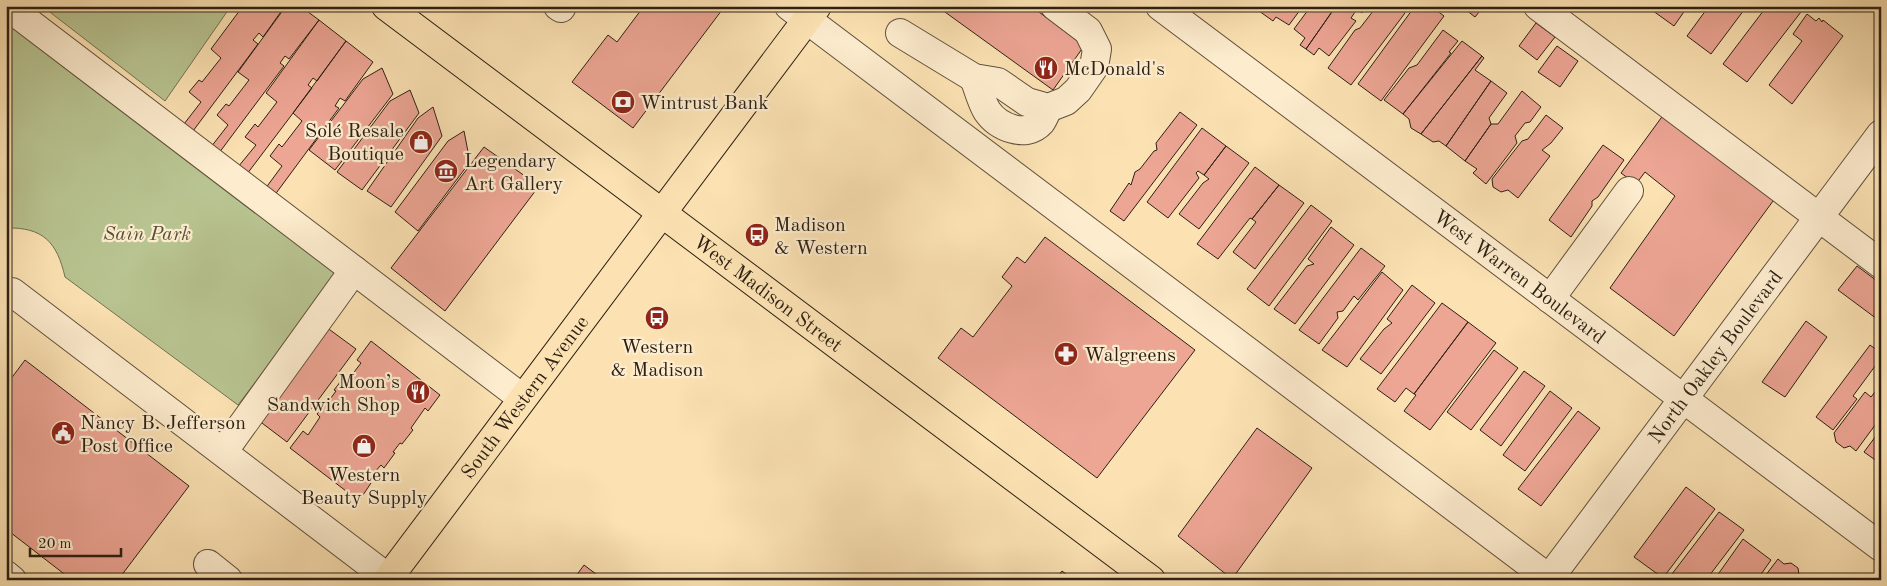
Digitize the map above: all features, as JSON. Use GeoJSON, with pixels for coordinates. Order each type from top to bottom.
{"type":"FeatureCollection","features":[{"type":"Feature","properties":{"kind":"main road","name":"West Madison Street"},"geometry":{"type":"LineString","coordinates":[[390,8],[660,214],[1151,580]]}},
{"type":"Feature","properties":{"kind":"main road","name":"South Western Avenue"},"geometry":{"type":"LineString","coordinates":[[387,579],[660,214],[804,11]]}},
{"type":"Feature","properties":{"kind":"street"},"geometry":{"type":"LineString","coordinates":[[7,6],[522,398]]}},
{"type":"Feature","properties":{"kind":"street"},"geometry":{"type":"LineString","coordinates":[[558,6],[561,8],[562,6]]}},
{"type":"Feature","properties":{"kind":"street"},"geometry":{"type":"LineString","coordinates":[[900,33],[974,78],[988,111],[1001,124],[1016,130],[1028,131],[1041,122],[1048,108],[1066,101],[1078,90],[1094,67],[1097,49],[1088,32],[1055,6]]}},
{"type":"Feature","properties":{"kind":"street","name":"West Warren Boulevard"},"geometry":{"type":"LineString","coordinates":[[1160,6],[1881,547]]}},
{"type":"Feature","properties":{"kind":"street"},"geometry":{"type":"LineString","coordinates":[[1538,6],[1881,264]]}},
{"type":"Feature","properties":{"kind":"street"},"geometry":{"type":"LineString","coordinates":[[804,11],[1549,579]]}},
{"type":"Feature","properties":{"kind":"street","name":"North Oakley Boulevard"},"geometry":{"type":"LineString","coordinates":[[1549,579],[1881,134]]}},
{"type":"Feature","properties":{"kind":"street"},"geometry":{"type":"LineString","coordinates":[[1550,299],[1629,191]]}},
{"type":"Feature","properties":{"kind":"street"},"geometry":{"type":"LineString","coordinates":[[223,452],[354,270]]}},
{"type":"Feature","properties":{"kind":"street"},"geometry":{"type":"LineString","coordinates":[[12,292],[387,579]]}},
{"type":"Feature","properties":{"kind":"street"},"geometry":{"type":"LineString","coordinates":[[6,576],[12,580]]}},
{"type":"Feature","properties":{"kind":"green space"},"geometry":{"type":"Polygon","coordinates":[[[42,6],[231,6],[165,101],[42,6]]]}},
{"type":"Feature","properties":{"kind":"green space","name":"Sain Park"},"geometry":{"type":"Polygon","coordinates":[[[6,21],[339,272],[238,405],[65,277],[58,254],[46,239],[30,230],[6,228],[6,21]]]}},
{"type":"Feature","properties":{"kind":"building"},"geometry":{"type":"Polygon","coordinates":[[[243,6],[285,6],[263,37],[259,33],[253,40],[258,44],[193,131],[184,124],[201,102],[189,92],[199,80],[202,82],[221,58],[211,49],[243,6]]]}},
{"type":"Feature","properties":{"kind":"building"},"geometry":{"type":"Polygon","coordinates":[[[286,6],[300,6],[319,20],[289,59],[285,56],[280,63],[284,66],[219,153],[211,147],[228,125],[217,115],[226,104],[229,106],[249,80],[238,72],[286,6]]]}},
{"type":"Feature","properties":{"kind":"building"},"geometry":{"type":"Polygon","coordinates":[[[644,6],[725,6],[633,128],[572,82],[608,35],[617,42],[644,6]]]}},
{"type":"Feature","properties":{"kind":"building","name":"McDonald's"},"geometry":{"type":"Polygon","coordinates":[[[1031,6],[1084,46],[1053,90],[938,7],[1031,6]]]}},
{"type":"Feature","properties":{"kind":"building"},"geometry":{"type":"Polygon","coordinates":[[[1252,6],[1303,6],[1289,25],[1276,17],[1273,21],[1252,6]]]}},
{"type":"Feature","properties":{"kind":"building"},"geometry":{"type":"Polygon","coordinates":[[[1311,6],[1336,6],[1306,49],[1300,45],[1305,38],[1294,29],[1311,6]]]}},
{"type":"Feature","properties":{"kind":"building"},"geometry":{"type":"Polygon","coordinates":[[[1336,6],[1366,6],[1362,13],[1357,9],[1351,18],[1356,21],[1329,56],[1319,48],[1314,55],[1306,49],[1336,6]]]}},
{"type":"Feature","properties":{"kind":"building"},"geometry":{"type":"Polygon","coordinates":[[[1377,6],[1401,6],[1399,8],[1405,13],[1351,85],[1328,68],[1355,30],[1360,28],[1377,6]]]}},
{"type":"Feature","properties":{"kind":"building"},"geometry":{"type":"Polygon","coordinates":[[[1415,6],[1431,6],[1444,16],[1381,101],[1358,84],[1415,6]]]}},
{"type":"Feature","properties":{"kind":"building"},"geometry":{"type":"Polygon","coordinates":[[[1461,6],[1484,6],[1475,17],[1461,6]]]}},
{"type":"Feature","properties":{"kind":"building"},"geometry":{"type":"Polygon","coordinates":[[[1650,6],[1688,6],[1674,26],[1649,8],[1650,6]]]}},
{"type":"Feature","properties":{"kind":"building"},"geometry":{"type":"Polygon","coordinates":[[[1709,6],[1747,6],[1711,54],[1687,36],[1709,6]]]}},
{"type":"Feature","properties":{"kind":"building"},"geometry":{"type":"Polygon","coordinates":[[[1767,6],[1804,8],[1747,82],[1723,64],[1767,6]]]}},
{"type":"Feature","properties":{"kind":"building"},"geometry":{"type":"Polygon","coordinates":[[[1807,14],[1816,21],[1819,18],[1822,22],[1823,20],[1843,36],[1792,104],[1769,85],[1802,41],[1793,34],[1807,14]]]}},
{"type":"Feature","properties":{"kind":"building"},"geometry":{"type":"Polygon","coordinates":[[[319,20],[346,41],[317,81],[313,78],[308,85],[312,88],[247,174],[238,167],[256,145],[245,137],[255,124],[258,127],[277,102],[266,93],[319,20]]]}},
{"type":"Feature","properties":{"kind":"building"},"geometry":{"type":"Polygon","coordinates":[[[1536,23],[1555,37],[1537,60],[1519,46],[1536,23]]]}},
{"type":"Feature","properties":{"kind":"building"},"geometry":{"type":"Polygon","coordinates":[[[1443,30],[1458,41],[1449,52],[1451,53],[1403,114],[1384,100],[1409,68],[1417,65],[1443,30]]]}},
{"type":"Feature","properties":{"kind":"building"},"geometry":{"type":"Polygon","coordinates":[[[346,41],[373,62],[345,101],[340,98],[335,106],[339,108],[274,196],[265,189],[282,166],[270,156],[279,144],[282,147],[302,121],[293,113],[346,41]]]}},
{"type":"Feature","properties":{"kind":"building"},"geometry":{"type":"Polygon","coordinates":[[[1462,41],[1482,56],[1421,134],[1411,128],[1409,119],[1403,114],[1462,41]]]}},
{"type":"Feature","properties":{"kind":"building"},"geometry":{"type":"Polygon","coordinates":[[[1557,46],[1578,61],[1560,87],[1538,72],[1557,46]]]}},
{"type":"Feature","properties":{"kind":"building"},"geometry":{"type":"Polygon","coordinates":[[[1482,56],[1484,58],[1475,70],[1491,81],[1446,146],[1439,141],[1433,142],[1421,134],[1482,56]]]}},
{"type":"Feature","properties":{"kind":"building"},"geometry":{"type":"Polygon","coordinates":[[[382,68],[393,94],[335,170],[309,150],[363,79],[382,68]]]}},
{"type":"Feature","properties":{"kind":"building"},"geometry":{"type":"Polygon","coordinates":[[[1491,81],[1507,93],[1489,118],[1491,124],[1465,161],[1446,146],[1491,81]]]}},
{"type":"Feature","properties":{"kind":"building"},"geometry":{"type":"Polygon","coordinates":[[[410,90],[419,113],[362,190],[337,172],[390,101],[410,90]]]}},
{"type":"Feature","properties":{"kind":"building"},"geometry":{"type":"Polygon","coordinates":[[[1522,91],[1541,107],[1530,122],[1525,123],[1515,136],[1517,143],[1486,184],[1473,173],[1477,169],[1465,161],[1491,124],[1498,124],[1522,91]]]}},
{"type":"Feature","properties":{"kind":"building"},"geometry":{"type":"Polygon","coordinates":[[[433,107],[442,136],[391,207],[367,191],[418,118],[433,107]]]}},
{"type":"Feature","properties":{"kind":"building"},"geometry":{"type":"Polygon","coordinates":[[[1180,112],[1197,125],[1124,221],[1110,211],[1129,183],[1131,185],[1135,172],[1157,150],[1156,143],[1180,112]]]}},
{"type":"Feature","properties":{"kind":"building"},"geometry":{"type":"Polygon","coordinates":[[[1664,114],[1776,197],[1674,336],[1610,288],[1675,196],[1645,172],[1636,184],[1621,173],[1664,114]]]}},
{"type":"Feature","properties":{"kind":"building"},"geometry":{"type":"Polygon","coordinates":[[[1546,115],[1563,128],[1551,143],[1542,150],[1550,156],[1518,198],[1508,190],[1501,192],[1493,187],[1492,179],[1522,141],[1528,139],[1546,115]]]}},
{"type":"Feature","properties":{"kind":"building"},"geometry":{"type":"Polygon","coordinates":[[[1202,128],[1226,146],[1204,175],[1198,171],[1196,173],[1199,178],[1168,218],[1147,202],[1202,128]]]}},
{"type":"Feature","properties":{"kind":"building"},"geometry":{"type":"Polygon","coordinates":[[[464,131],[470,162],[418,231],[395,212],[448,141],[464,131]]]}},
{"type":"Feature","properties":{"kind":"building"},"geometry":{"type":"Polygon","coordinates":[[[1603,145],[1624,160],[1598,197],[1592,201],[1592,206],[1571,237],[1549,220],[1603,145]]]}},
{"type":"Feature","properties":{"kind":"building"},"geometry":{"type":"Polygon","coordinates":[[[1226,146],[1249,163],[1199,229],[1179,214],[1203,183],[1209,179],[1204,175],[1226,146]]]}},
{"type":"Feature","properties":{"kind":"building"},"geometry":{"type":"Polygon","coordinates":[[[484,147],[539,186],[445,311],[391,268],[484,147]]]}},
{"type":"Feature","properties":{"kind":"building"},"geometry":{"type":"Polygon","coordinates":[[[1255,167],[1279,185],[1218,259],[1197,244],[1255,167]]]}},
{"type":"Feature","properties":{"kind":"building"},"geometry":{"type":"Polygon","coordinates":[[[1279,185],[1304,203],[1255,269],[1233,252],[1256,222],[1252,219],[1279,185]]]}},
{"type":"Feature","properties":{"kind":"building"},"geometry":{"type":"Polygon","coordinates":[[[1311,205],[1332,221],[1269,306],[1247,289],[1311,205]]]}},
{"type":"Feature","properties":{"kind":"building"},"geometry":{"type":"Polygon","coordinates":[[[1331,227],[1354,245],[1295,324],[1274,309],[1307,266],[1314,264],[1308,259],[1331,227]]]}},
{"type":"Feature","properties":{"kind":"building","name":"Walgreens"},"geometry":{"type":"Polygon","coordinates":[[[1045,237],[1195,350],[1097,478],[938,358],[961,328],[973,337],[1012,286],[1002,277],[1017,257],[1025,263],[1045,237]]]}},
{"type":"Feature","properties":{"kind":"building"},"geometry":{"type":"Polygon","coordinates":[[[1361,248],[1385,266],[1358,300],[1354,296],[1343,311],[1337,312],[1338,318],[1319,344],[1299,330],[1361,248]]]}},
{"type":"Feature","properties":{"kind":"building"},"geometry":{"type":"Polygon","coordinates":[[[1857,266],[1881,284],[1881,322],[1838,290],[1857,266]]]}},
{"type":"Feature","properties":{"kind":"building"},"geometry":{"type":"Polygon","coordinates":[[[1382,272],[1403,290],[1347,367],[1322,350],[1382,272]]]}},
{"type":"Feature","properties":{"kind":"building"},"geometry":{"type":"Polygon","coordinates":[[[1412,285],[1435,303],[1381,374],[1360,359],[1384,329],[1392,323],[1387,319],[1412,285]]]}},
{"type":"Feature","properties":{"kind":"building"},"geometry":{"type":"Polygon","coordinates":[[[1442,303],[1468,322],[1414,394],[1406,388],[1395,402],[1377,389],[1442,303]]]}},
{"type":"Feature","properties":{"kind":"building"},"geometry":{"type":"Polygon","coordinates":[[[1806,321],[1827,337],[1785,397],[1762,382],[1806,321]]]}},
{"type":"Feature","properties":{"kind":"building"},"geometry":{"type":"Polygon","coordinates":[[[1468,322],[1496,343],[1430,430],[1404,411],[1416,395],[1414,394],[1468,322]]]}},
{"type":"Feature","properties":{"kind":"building"},"geometry":{"type":"Polygon","coordinates":[[[326,327],[356,349],[287,442],[258,420],[326,327]]]}},
{"type":"Feature","properties":{"kind":"building"},"geometry":{"type":"Polygon","coordinates":[[[371,341],[440,395],[428,411],[425,408],[411,428],[413,430],[393,452],[395,453],[384,468],[381,465],[367,481],[371,483],[359,501],[290,448],[303,431],[308,435],[320,417],[317,414],[327,400],[328,402],[344,377],[348,380],[361,363],[357,360],[371,341]]]}},
{"type":"Feature","properties":{"kind":"building"},"geometry":{"type":"Polygon","coordinates":[[[1870,345],[1881,353],[1881,358],[1853,396],[1857,399],[1833,430],[1816,417],[1870,345]]]}},
{"type":"Feature","properties":{"kind":"building"},"geometry":{"type":"Polygon","coordinates":[[[1494,350],[1518,368],[1471,430],[1447,412],[1494,350]]]}},
{"type":"Feature","properties":{"kind":"building","name":"Nancy B. Jefferson Post Office"},"geometry":{"type":"Polygon","coordinates":[[[25,360],[189,486],[118,580],[72,580],[6,529],[6,377],[10,380],[25,360]]]}},
{"type":"Feature","properties":{"kind":"building"},"geometry":{"type":"Polygon","coordinates":[[[1524,371],[1545,386],[1501,446],[1480,430],[1524,371]]]}},
{"type":"Feature","properties":{"kind":"building"},"geometry":{"type":"Polygon","coordinates":[[[1881,384],[1881,417],[1856,451],[1850,446],[1844,448],[1836,442],[1834,433],[1865,392],[1871,397],[1881,384]]]}},
{"type":"Feature","properties":{"kind":"building"},"geometry":{"type":"Polygon","coordinates":[[[1550,391],[1572,408],[1525,471],[1503,455],[1550,391]]]}},
{"type":"Feature","properties":{"kind":"building"},"geometry":{"type":"Polygon","coordinates":[[[1578,411],[1600,428],[1541,506],[1518,489],[1578,411]]]}},
{"type":"Feature","properties":{"kind":"building"},"geometry":{"type":"Polygon","coordinates":[[[1257,428],[1312,468],[1232,579],[1178,536],[1257,428]]]}},
{"type":"Feature","properties":{"kind":"building"},"geometry":{"type":"Polygon","coordinates":[[[1881,429],[1881,464],[1864,452],[1881,429]]]}},
{"type":"Feature","properties":{"kind":"building"},"geometry":{"type":"Polygon","coordinates":[[[1686,487],[1715,509],[1663,578],[1634,557],[1686,487]]]}},
{"type":"Feature","properties":{"kind":"building"},"geometry":{"type":"Polygon","coordinates":[[[1719,512],[1744,530],[1706,580],[1679,580],[1672,574],[1719,512]]]}},
{"type":"Feature","properties":{"kind":"building"},"geometry":{"type":"Polygon","coordinates":[[[1743,539],[1771,560],[1757,580],[1714,580],[1743,539]]]}},
{"type":"Feature","properties":{"kind":"building"},"geometry":{"type":"Polygon","coordinates":[[[1778,559],[1784,564],[1791,563],[1798,568],[1799,575],[1795,580],[1762,580],[1778,559]]]}},
{"type":"Feature","properties":{"kind":"building"},"geometry":{"type":"Polygon","coordinates":[[[584,565],[604,580],[573,580],[584,565]]]}},
{"type":"Feature","properties":{"kind":"building"},"geometry":{"type":"Polygon","coordinates":[[[1062,571],[1074,580],[1055,580],[1062,571]]]}},
{"type":"Feature","properties":{"kind":"building"},"geometry":{"type":"Polygon","coordinates":[[[1799,575],[1805,580],[1795,580],[1799,575]]]}},
{"type":"Feature","properties":{"kind":"place","name":"McDonald's"},"geometry":{"type":"Point","coordinates":[1046,68]}},
{"type":"Feature","properties":{"kind":"place","name":"Wintrust Bank"},"geometry":{"type":"Point","coordinates":[623,102]}},
{"type":"Feature","properties":{"kind":"place","name":"Solé Resale Boutique"},"geometry":{"type":"Point","coordinates":[421,142]}},
{"type":"Feature","properties":{"kind":"place","name":"Legendary Art Gallery"},"geometry":{"type":"Point","coordinates":[446,171]}},
{"type":"Feature","properties":{"kind":"place","name":"Madison & Western"},"geometry":{"type":"Point","coordinates":[757,235]}},
{"type":"Feature","properties":{"kind":"place","name":"Western & Madison"},"geometry":{"type":"Point","coordinates":[657,318]}},
{"type":"Feature","properties":{"kind":"place","name":"Walgreens"},"geometry":{"type":"Point","coordinates":[1066,354]}},
{"type":"Feature","properties":{"kind":"place","name":"Moon’s Sandwich Shop"},"geometry":{"type":"Point","coordinates":[418,392]}},
{"type":"Feature","properties":{"kind":"place","name":"Nancy B. Jefferson Post Office"},"geometry":{"type":"Point","coordinates":[63,433]}},
{"type":"Feature","properties":{"kind":"place","name":"Western Beauty Supply"},"geometry":{"type":"Point","coordinates":[364,446]}}]}
